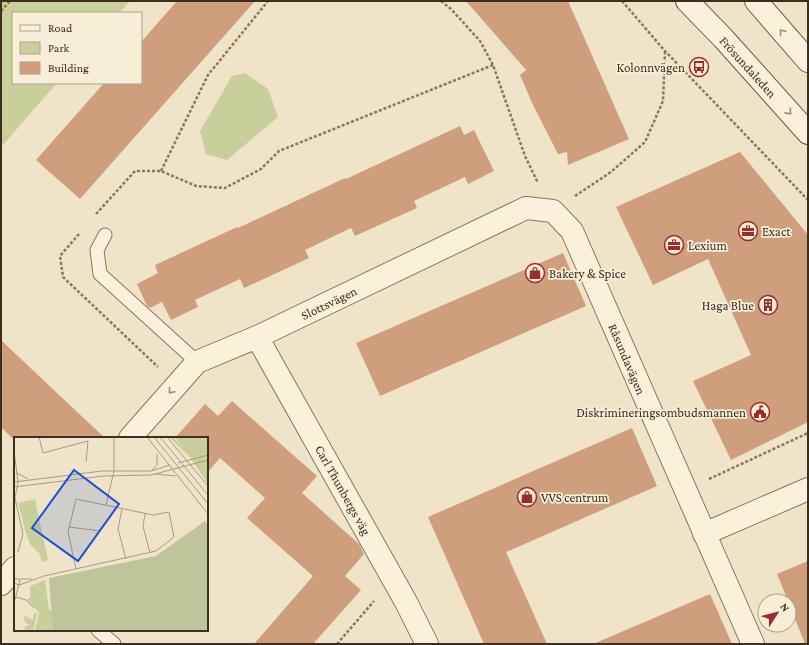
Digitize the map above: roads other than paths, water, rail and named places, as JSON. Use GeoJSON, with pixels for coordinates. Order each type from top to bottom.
{"type":"FeatureCollection","features":[{"type":"Feature","properties":{"kind":"street","name":"Frösundaleden"},"geometry":{"type":"LineString","coordinates":[[687,1],[808,133]]}},
{"type":"Feature","properties":{"kind":"street"},"geometry":{"type":"LineString","coordinates":[[756,1],[808,61]]}},
{"type":"Feature","properties":{"kind":"street","name":"Slottsvägen"},"geometry":{"type":"LineString","coordinates":[[131,437],[197,362],[257,337],[526,208],[552,211]]}},
{"type":"Feature","properties":{"kind":"street","name":"Råsundavägen"},"geometry":{"type":"LineString","coordinates":[[552,211],[572,231],[753,644]]}},
{"type":"Feature","properties":{"kind":"street","name":"Carl Thunbergs väg"},"geometry":{"type":"LineString","coordinates":[[257,337],[406,602],[427,644]]}},
{"type":"Feature","properties":{"kind":"street"},"geometry":{"type":"LineString","coordinates":[[704,534],[808,489]]}},
{"type":"Feature","properties":{"kind":"street"},"geometry":{"type":"LineString","coordinates":[[1,584],[14,569]]}},
{"type":"Feature","properties":{"kind":"lane"},"geometry":{"type":"LineString","coordinates":[[105,235],[97,250],[100,274],[197,362]]}},
{"type":"Feature","properties":{"kind":"lane"},"geometry":{"type":"LineString","coordinates":[[99,631],[114,644]]}},
{"type":"Feature","properties":{"kind":"place","name":"Kolonnvägen"},"geometry":{"type":"Point","coordinates":[699,67]}},
{"type":"Feature","properties":{"kind":"place","name":"Exact"},"geometry":{"type":"Point","coordinates":[748,231]}},
{"type":"Feature","properties":{"kind":"place","name":"Lexium"},"geometry":{"type":"Point","coordinates":[674,245]}},
{"type":"Feature","properties":{"kind":"place","name":"Bakery & Spice"},"geometry":{"type":"Point","coordinates":[535,273]}},
{"type":"Feature","properties":{"kind":"place","name":"Haga Blue"},"geometry":{"type":"Point","coordinates":[768,305]}},
{"type":"Feature","properties":{"kind":"place","name":"Diskrimineringsombudsmannen"},"geometry":{"type":"Point","coordinates":[760,412]}},
{"type":"Feature","properties":{"kind":"place","name":"VVS centrum"},"geometry":{"type":"Point","coordinates":[527,497]}}]}
